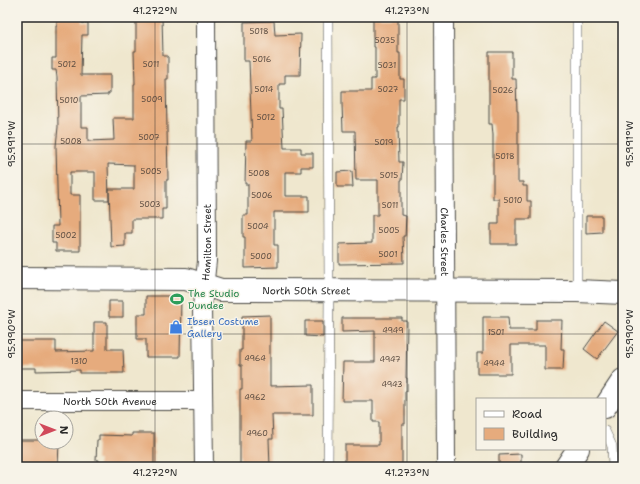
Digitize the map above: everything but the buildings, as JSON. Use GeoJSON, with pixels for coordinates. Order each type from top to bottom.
{"type":"FeatureCollection","features":[{"type":"Feature","properties":{"kind":"street","name":"Hamilton Street"},"geometry":{"type":"LineString","coordinates":[[204,467],[202,307],[207,261],[206,17]]}},
{"type":"Feature","properties":{"kind":"street","name":"Charles Street"},"geometry":{"type":"LineString","coordinates":[[444,17],[446,467]]}},
{"type":"Feature","properties":{"kind":"street","name":"North 50th Street"},"geometry":{"type":"LineString","coordinates":[[17,278],[186,279],[222,290],[623,293]]}},
{"type":"Feature","properties":{"kind":"street","name":"North 50th Street"},"geometry":{"type":"LineString","coordinates":[[587,292],[623,288]]}},
{"type":"Feature","properties":{"kind":"street"},"geometry":{"type":"LineString","coordinates":[[606,406],[623,380]]}},
{"type":"Feature","properties":{"kind":"street","name":"North 50th Avenue"},"geometry":{"type":"LineString","coordinates":[[17,401],[203,401]]}},
{"type":"Feature","properties":{"kind":"street"},"geometry":{"type":"LineString","coordinates":[[566,467],[577,450]]}},
{"type":"Feature","properties":{"kind":"lane"},"geometry":{"type":"LineString","coordinates":[[328,17],[328,467]]}},
{"type":"Feature","properties":{"kind":"lane"},"geometry":{"type":"LineString","coordinates":[[577,17],[587,292]]}},
{"type":"Feature","properties":{"kind":"lane"},"geometry":{"type":"LineString","coordinates":[[606,433],[612,446],[613,467]]}},
{"type":"Feature","properties":{"kind":"place","name":"The Studio Dundee"},"geometry":{"type":"Point","coordinates":[177,299]}},
{"type":"Feature","properties":{"kind":"place","name":"Ibsen Costume Gallery"},"geometry":{"type":"Point","coordinates":[176,327]}}]}
